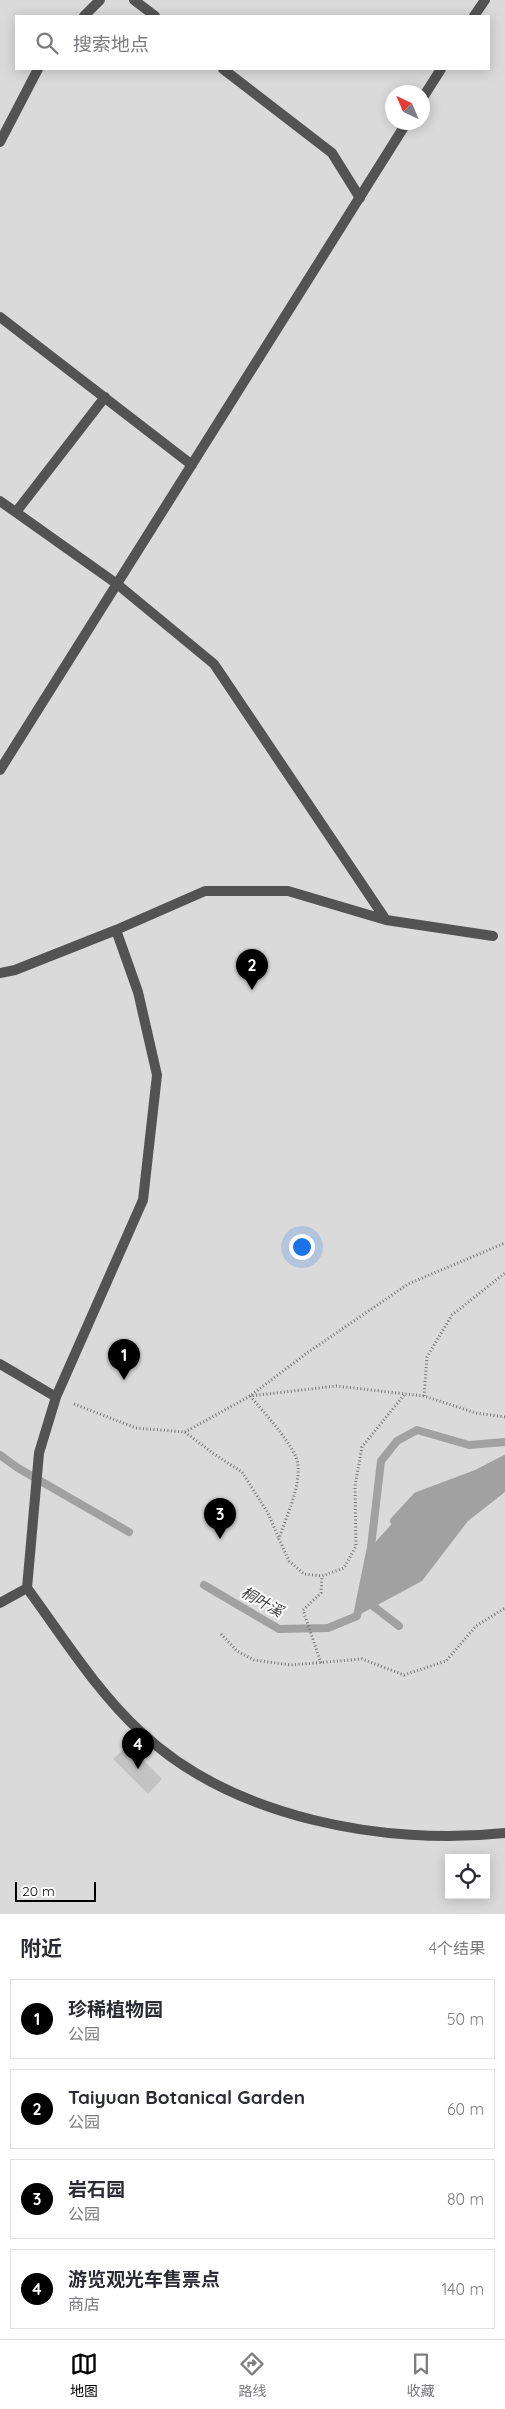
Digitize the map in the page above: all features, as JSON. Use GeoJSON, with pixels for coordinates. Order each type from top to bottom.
{"type":"FeatureCollection","features":[{"type":"Feature","properties":{"kind":"lane"},"geometry":{"type":"LineString","coordinates":[[85,15],[100,0]]}},
{"type":"Feature","properties":{"kind":"lane"},"geometry":{"type":"LineString","coordinates":[[134,0],[154,15]]}},
{"type":"Feature","properties":{"kind":"lane"},"geometry":{"type":"LineString","coordinates":[[475,15],[485,0]]}},
{"type":"Feature","properties":{"kind":"lane"},"geometry":{"type":"LineString","coordinates":[[0,142],[37,70]]}},
{"type":"Feature","properties":{"kind":"lane"},"geometry":{"type":"LineString","coordinates":[[224,70],[332,153],[360,198]]}},
{"type":"Feature","properties":{"kind":"lane"},"geometry":{"type":"LineString","coordinates":[[430,86],[440,70]]}},
{"type":"Feature","properties":{"kind":"lane"},"geometry":{"type":"LineString","coordinates":[[0,770],[403,130]]}},
{"type":"Feature","properties":{"kind":"lane"},"geometry":{"type":"LineString","coordinates":[[0,317],[192,465]]}},
{"type":"Feature","properties":{"kind":"lane"},"geometry":{"type":"LineString","coordinates":[[16,512],[105,397]]}},
{"type":"Feature","properties":{"kind":"lane"},"geometry":{"type":"LineString","coordinates":[[0,501],[118,584],[214,664],[386,920]]}},
{"type":"Feature","properties":{"kind":"lane"},"geometry":{"type":"LineString","coordinates":[[0,973],[15,970],[116,930],[205,891],[288,892],[386,920],[493,936]]}},
{"type":"Feature","properties":{"kind":"lane"},"geometry":{"type":"LineString","coordinates":[[116,930],[138,992],[157,1075],[143,1200],[56,1397],[39,1452],[27,1588],[107,1696],[143,1734],[181,1764],[247,1799],[305,1819],[410,1835],[471,1836],[505,1833]]}},
{"type":"Feature","properties":{"kind":"lane"},"geometry":{"type":"LineString","coordinates":[[0,1364],[56,1397]]}},
{"type":"Feature","properties":{"kind":"lane"},"geometry":{"type":"LineString","coordinates":[[0,1603],[27,1588]]}},
{"type":"Feature","properties":{"kind":"path"},"geometry":{"type":"LineString","coordinates":[[185,1432],[250,1396],[307,1353],[408,1284],[505,1243]]}},
{"type":"Feature","properties":{"kind":"path"},"geometry":{"type":"LineString","coordinates":[[424,1396],[427,1357],[452,1316],[505,1274]]}},
{"type":"Feature","properties":{"kind":"path"},"geometry":{"type":"LineString","coordinates":[[250,1396],[336,1386],[424,1396],[476,1413],[505,1418]]}},
{"type":"Feature","properties":{"kind":"path"},"geometry":{"type":"LineString","coordinates":[[56,1397],[136,1428],[185,1432],[242,1472],[268,1513],[289,1561],[304,1574],[322,1576],[344,1568],[356,1546],[355,1486],[362,1447],[404,1395]]}},
{"type":"Feature","properties":{"kind":"path"},"geometry":{"type":"LineString","coordinates":[[250,1396],[283,1436],[298,1464],[294,1493],[279,1539]]}},
{"type":"Feature","properties":{"kind":"path"},"geometry":{"type":"LineString","coordinates":[[321,1664],[303,1610],[320,1593],[322,1576]]}},
{"type":"Feature","properties":{"kind":"path"},"geometry":{"type":"LineString","coordinates":[[221,1634],[237,1651],[254,1660],[291,1665],[321,1664],[362,1659],[404,1675],[446,1661],[476,1626],[505,1608]]}},
{"type":"Feature","properties":{"kind":"shaded area"},"geometry":{"type":"Polygon","coordinates":[[[0,0],[505,0],[505,1914],[0,1914],[0,0]]]}},
{"type":"Feature","properties":{"kind":"shaded area"},"geometry":{"type":"Polygon","coordinates":[[[505,1459],[505,1492],[468,1521],[422,1581],[357,1616],[371,1547],[417,1496],[476,1474],[505,1459]]]}},
{"type":"Feature","properties":{"kind":"building"},"geometry":{"type":"Polygon","coordinates":[[[128,1745],[162,1779],[148,1794],[113,1759],[128,1745]]]}},
{"type":"Feature","properties":{"kind":"waterway","name":"桐叶溪"},"geometry":{"type":"LineString","coordinates":[[204,1585],[279,1629],[328,1628],[357,1616],[371,1547],[381,1461],[397,1441],[417,1430],[469,1445],[505,1442]]}},
{"type":"Feature","properties":{"kind":"waterway","name":"桐叶溪"},"geometry":{"type":"LineString","coordinates":[[0,1455],[18,1468],[129,1532]]}},
{"type":"Feature","properties":{"kind":"waterway","name":"桐叶溪"},"geometry":{"type":"LineString","coordinates":[[394,1521],[417,1496],[476,1474],[505,1459]]}},
{"type":"Feature","properties":{"kind":"waterway","name":"桐叶溪"},"geometry":{"type":"LineString","coordinates":[[373,1606],[399,1626]]}},
{"type":"Feature","properties":{"kind":"place","name":"Taiyuan Botanical Garden"},"geometry":{"type":"Point","coordinates":[252,990]}},
{"type":"Feature","properties":{"kind":"place","name":"珍稀植物园"},"geometry":{"type":"Point","coordinates":[124,1380]}},
{"type":"Feature","properties":{"kind":"place","name":"岩石园"},"geometry":{"type":"Point","coordinates":[220,1539]}},
{"type":"Feature","properties":{"kind":"place","name":"游览观光车售票点"},"geometry":{"type":"Point","coordinates":[138,1769]}}]}
